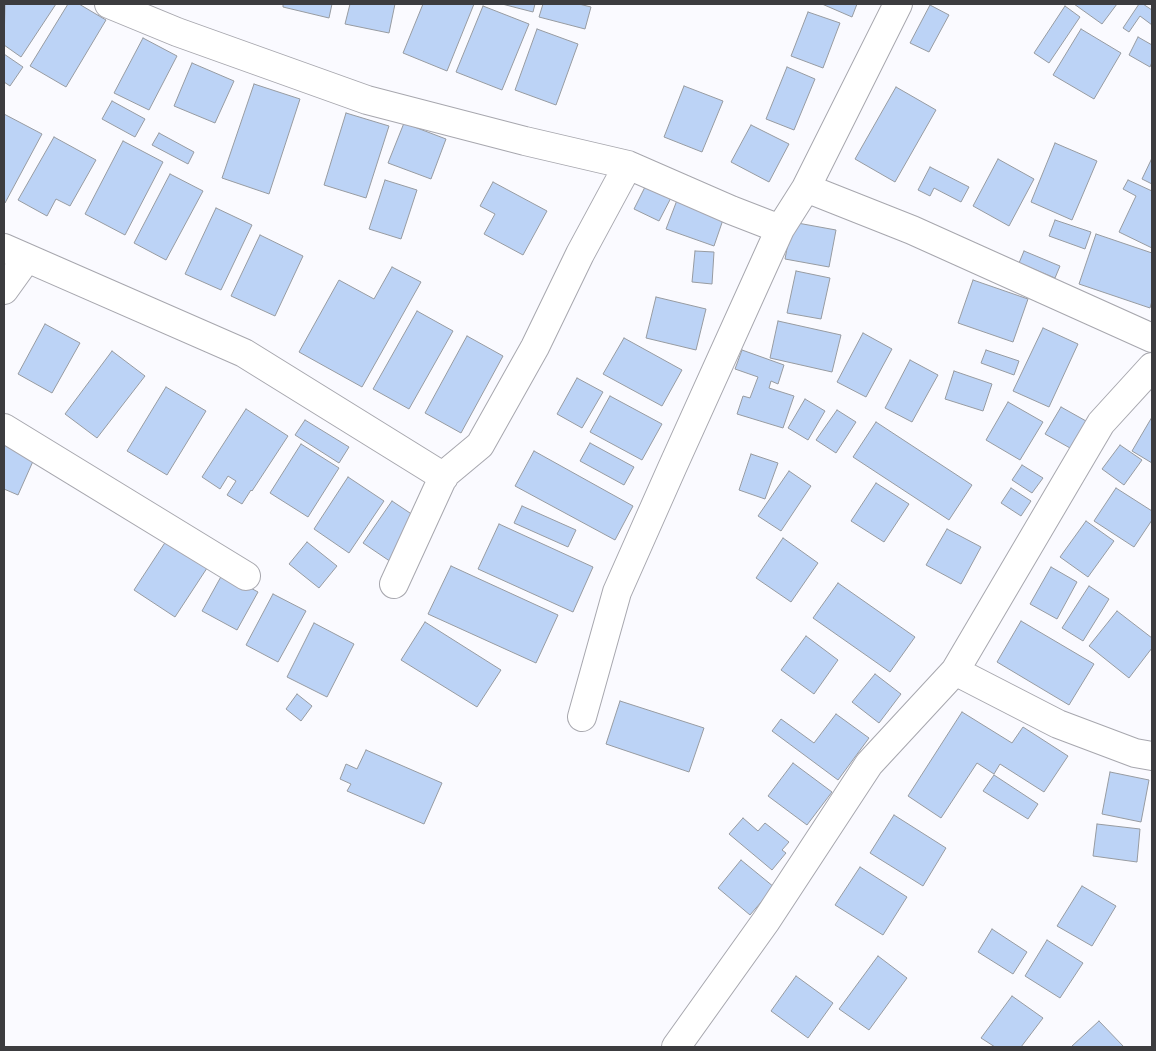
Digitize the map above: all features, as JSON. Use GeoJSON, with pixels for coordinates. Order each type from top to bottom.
{"type":"FeatureCollection","features":[{"type":"Feature","properties":{"kind":"street"},"geometry":{"type":"LineString","coordinates":[[109,4],[177,32],[367,100],[525,141],[628,165],[731,210],[780,229]]}},
{"type":"Feature","properties":{"kind":"street"},"geometry":{"type":"LineString","coordinates":[[582,717],[617,592],[780,229],[806,188],[898,4]]}},
{"type":"Feature","properties":{"kind":"street"},"geometry":{"type":"LineString","coordinates":[[394,584],[444,477],[480,445],[535,348],[580,254],[628,165]]}},
{"type":"Feature","properties":{"kind":"street"},"geometry":{"type":"LineString","coordinates":[[806,188],[912,230],[1152,338]]}},
{"type":"Feature","properties":{"kind":"street"},"geometry":{"type":"LineString","coordinates":[[4,290],[15,253],[244,353],[444,477]]}},
{"type":"Feature","properties":{"kind":"street"},"geometry":{"type":"LineString","coordinates":[[676,1047],[766,921],[870,764],[955,671],[1101,423],[1152,366]]}},
{"type":"Feature","properties":{"kind":"street"},"geometry":{"type":"LineString","coordinates":[[4,428],[246,576]]}},
{"type":"Feature","properties":{"kind":"street"},"geometry":{"type":"LineString","coordinates":[[955,671],[1058,724],[1135,753],[1152,756]]}},
{"type":"Feature","properties":{"kind":"building"},"geometry":{"type":"Polygon","coordinates":[[[5,4],[56,4],[21,57],[4,45],[5,4]]]}},
{"type":"Feature","properties":{"kind":"building"},"geometry":{"type":"Polygon","coordinates":[[[68,4],[79,4],[106,20],[66,87],[30,66],[68,4]]]}},
{"type":"Feature","properties":{"kind":"building"},"geometry":{"type":"Polygon","coordinates":[[[283,4],[332,4],[329,18],[283,7],[283,4]]]}},
{"type":"Feature","properties":{"kind":"building"},"geometry":{"type":"Polygon","coordinates":[[[350,4],[395,4],[389,33],[345,24],[350,4]]]}},
{"type":"Feature","properties":{"kind":"building"},"geometry":{"type":"Polygon","coordinates":[[[423,4],[474,4],[447,71],[403,53],[423,4]]]}},
{"type":"Feature","properties":{"kind":"building"},"geometry":{"type":"Polygon","coordinates":[[[502,4],[535,4],[533,12],[502,4]]]}},
{"type":"Feature","properties":{"kind":"building"},"geometry":{"type":"Polygon","coordinates":[[[543,4],[579,4],[591,7],[585,29],[539,17],[543,4]]]}},
{"type":"Feature","properties":{"kind":"building"},"geometry":{"type":"Polygon","coordinates":[[[822,4],[857,4],[852,17],[822,4]]]}},
{"type":"Feature","properties":{"kind":"building"},"geometry":{"type":"Polygon","coordinates":[[[1074,4],[1117,4],[1102,24],[1074,4]]]}},
{"type":"Feature","properties":{"kind":"building"},"geometry":{"type":"Polygon","coordinates":[[[1139,4],[1143,4],[1152,10],[1152,25],[1140,16],[1129,32],[1123,28],[1139,4]]]}},
{"type":"Feature","properties":{"kind":"building"},"geometry":{"type":"Polygon","coordinates":[[[930,5],[949,15],[929,52],[910,43],[930,5]]]}},
{"type":"Feature","properties":{"kind":"building"},"geometry":{"type":"Polygon","coordinates":[[[483,6],[529,24],[502,90],[456,72],[483,6]]]}},
{"type":"Feature","properties":{"kind":"building"},"geometry":{"type":"Polygon","coordinates":[[[1065,6],[1080,17],[1049,63],[1034,53],[1065,6]]]}},
{"type":"Feature","properties":{"kind":"building"},"geometry":{"type":"Polygon","coordinates":[[[808,12],[840,23],[823,68],[791,56],[808,12]]]}},
{"type":"Feature","properties":{"kind":"building"},"geometry":{"type":"Polygon","coordinates":[[[537,29],[578,44],[556,105],[515,90],[537,29]]]}},
{"type":"Feature","properties":{"kind":"building"},"geometry":{"type":"Polygon","coordinates":[[[1081,29],[1121,53],[1094,99],[1053,75],[1081,29]]]}},
{"type":"Feature","properties":{"kind":"building"},"geometry":{"type":"Polygon","coordinates":[[[1138,37],[1152,45],[1152,62],[1150,67],[1129,55],[1138,37]]]}},
{"type":"Feature","properties":{"kind":"building"},"geometry":{"type":"Polygon","coordinates":[[[143,38],[177,56],[149,110],[114,93],[143,38]]]}},
{"type":"Feature","properties":{"kind":"building"},"geometry":{"type":"Polygon","coordinates":[[[4,54],[23,67],[10,86],[4,82],[4,54]]]}},
{"type":"Feature","properties":{"kind":"building"},"geometry":{"type":"Polygon","coordinates":[[[192,63],[234,81],[215,123],[174,106],[192,63]]]}},
{"type":"Feature","properties":{"kind":"building"},"geometry":{"type":"Polygon","coordinates":[[[787,67],[815,79],[794,130],[766,119],[787,67]]]}},
{"type":"Feature","properties":{"kind":"building"},"geometry":{"type":"Polygon","coordinates":[[[254,84],[300,99],[269,194],[222,178],[254,84]]]}},
{"type":"Feature","properties":{"kind":"building"},"geometry":{"type":"Polygon","coordinates":[[[684,86],[723,101],[702,152],[664,137],[684,86]]]}},
{"type":"Feature","properties":{"kind":"building"},"geometry":{"type":"Polygon","coordinates":[[[896,87],[936,110],[895,182],[855,159],[896,87]]]}},
{"type":"Feature","properties":{"kind":"building"},"geometry":{"type":"Polygon","coordinates":[[[112,101],[145,119],[135,137],[102,119],[112,101]]]}},
{"type":"Feature","properties":{"kind":"building"},"geometry":{"type":"Polygon","coordinates":[[[346,113],[389,126],[366,198],[324,185],[346,113]]]}},
{"type":"Feature","properties":{"kind":"building"},"geometry":{"type":"Polygon","coordinates":[[[4,114],[42,134],[5,203],[4,203],[4,114]]]}},
{"type":"Feature","properties":{"kind":"building"},"geometry":{"type":"Polygon","coordinates":[[[404,123],[446,139],[431,179],[388,163],[404,123]]]}},
{"type":"Feature","properties":{"kind":"building"},"geometry":{"type":"Polygon","coordinates":[[[751,125],[789,144],[769,182],[731,162],[751,125]]]}},
{"type":"Feature","properties":{"kind":"building"},"geometry":{"type":"Polygon","coordinates":[[[159,133],[194,152],[188,164],[152,145],[159,133]]]}},
{"type":"Feature","properties":{"kind":"building"},"geometry":{"type":"Polygon","coordinates":[[[54,137],[96,160],[70,206],[56,199],[47,216],[18,200],[54,137]]]}},
{"type":"Feature","properties":{"kind":"building"},"geometry":{"type":"Polygon","coordinates":[[[123,141],[163,162],[125,235],[85,214],[123,141]]]}},
{"type":"Feature","properties":{"kind":"building"},"geometry":{"type":"Polygon","coordinates":[[[1055,143],[1097,161],[1072,220],[1031,202],[1055,143]]]}},
{"type":"Feature","properties":{"kind":"building"},"geometry":{"type":"Polygon","coordinates":[[[1152,158],[1152,184],[1142,179],[1152,158]]]}},
{"type":"Feature","properties":{"kind":"building"},"geometry":{"type":"Polygon","coordinates":[[[998,159],[1034,179],[1009,226],[973,206],[998,159]]]}},
{"type":"Feature","properties":{"kind":"building"},"geometry":{"type":"Polygon","coordinates":[[[930,167],[969,187],[961,202],[934,188],[930,196],[918,190],[930,167]]]}},
{"type":"Feature","properties":{"kind":"building"},"geometry":{"type":"Polygon","coordinates":[[[170,174],[203,191],[166,260],[134,243],[170,174]]]}},
{"type":"Feature","properties":{"kind":"building"},"geometry":{"type":"Polygon","coordinates":[[[649,179],[674,192],[659,221],[634,209],[649,179]]]}},
{"type":"Feature","properties":{"kind":"building"},"geometry":{"type":"Polygon","coordinates":[[[385,180],[417,190],[401,239],[369,229],[385,180]]]}},
{"type":"Feature","properties":{"kind":"building"},"geometry":{"type":"Polygon","coordinates":[[[1128,180],[1152,191],[1152,248],[1119,232],[1136,196],[1123,189],[1128,180]]]}},
{"type":"Feature","properties":{"kind":"building"},"geometry":{"type":"Polygon","coordinates":[[[493,182],[547,211],[523,255],[484,234],[495,214],[480,206],[493,182]]]}},
{"type":"Feature","properties":{"kind":"building"},"geometry":{"type":"Polygon","coordinates":[[[679,195],[726,211],[714,246],[666,229],[679,195]]]}},
{"type":"Feature","properties":{"kind":"building"},"geometry":{"type":"Polygon","coordinates":[[[216,208],[252,225],[221,290],[185,274],[216,208]]]}},
{"type":"Feature","properties":{"kind":"building"},"geometry":{"type":"Polygon","coordinates":[[[1055,220],[1091,232],[1085,249],[1049,236],[1055,220]]]}},
{"type":"Feature","properties":{"kind":"building"},"geometry":{"type":"Polygon","coordinates":[[[792,222],[836,230],[829,267],[785,259],[792,222]]]}},
{"type":"Feature","properties":{"kind":"building"},"geometry":{"type":"Polygon","coordinates":[[[1096,234],[1152,253],[1152,301],[1150,308],[1079,284],[1096,234]]]}},
{"type":"Feature","properties":{"kind":"building"},"geometry":{"type":"Polygon","coordinates":[[[260,235],[303,256],[275,316],[231,296],[260,235]]]}},
{"type":"Feature","properties":{"kind":"building"},"geometry":{"type":"Polygon","coordinates":[[[695,251],[714,252],[712,284],[692,282],[695,251]]]}},
{"type":"Feature","properties":{"kind":"building"},"geometry":{"type":"Polygon","coordinates":[[[1024,251],[1060,266],[1055,278],[1019,263],[1024,251]]]}},
{"type":"Feature","properties":{"kind":"building"},"geometry":{"type":"Polygon","coordinates":[[[392,267],[421,282],[362,387],[299,352],[339,280],[374,299],[392,267]]]}},
{"type":"Feature","properties":{"kind":"building"},"geometry":{"type":"Polygon","coordinates":[[[796,271],[830,278],[821,319],[787,313],[796,271]]]}},
{"type":"Feature","properties":{"kind":"building"},"geometry":{"type":"Polygon","coordinates":[[[973,280],[1028,299],[1013,342],[958,323],[973,280]]]}},
{"type":"Feature","properties":{"kind":"building"},"geometry":{"type":"Polygon","coordinates":[[[656,297],[706,309],[696,350],[646,338],[656,297]]]}},
{"type":"Feature","properties":{"kind":"building"},"geometry":{"type":"Polygon","coordinates":[[[417,311],[453,331],[409,409],[373,389],[417,311]]]}},
{"type":"Feature","properties":{"kind":"building"},"geometry":{"type":"Polygon","coordinates":[[[778,321],[841,335],[832,372],[770,358],[778,321]]]}},
{"type":"Feature","properties":{"kind":"building"},"geometry":{"type":"Polygon","coordinates":[[[45,324],[80,343],[52,393],[18,374],[45,324]]]}},
{"type":"Feature","properties":{"kind":"building"},"geometry":{"type":"Polygon","coordinates":[[[1043,328],[1078,344],[1049,407],[1013,391],[1043,328]]]}},
{"type":"Feature","properties":{"kind":"building"},"geometry":{"type":"Polygon","coordinates":[[[863,333],[892,349],[866,397],[837,382],[863,333]]]}},
{"type":"Feature","properties":{"kind":"building"},"geometry":{"type":"Polygon","coordinates":[[[467,336],[503,356],[461,433],[425,413],[467,336]]]}},
{"type":"Feature","properties":{"kind":"building"},"geometry":{"type":"Polygon","coordinates":[[[624,338],[682,370],[662,406],[603,374],[624,338]]]}},
{"type":"Feature","properties":{"kind":"building"},"geometry":{"type":"Polygon","coordinates":[[[742,350],[784,365],[778,384],[771,381],[769,388],[794,396],[783,428],[737,414],[743,396],[750,398],[758,377],[735,369],[742,350]]]}},
{"type":"Feature","properties":{"kind":"building"},"geometry":{"type":"Polygon","coordinates":[[[986,350],[1019,361],[1014,375],[981,363],[986,350]]]}},
{"type":"Feature","properties":{"kind":"building"},"geometry":{"type":"Polygon","coordinates":[[[112,351],[145,376],[97,438],[65,414],[112,351]]]}},
{"type":"Feature","properties":{"kind":"building"},"geometry":{"type":"Polygon","coordinates":[[[910,360],[938,375],[912,422],[885,408],[910,360]]]}},
{"type":"Feature","properties":{"kind":"building"},"geometry":{"type":"Polygon","coordinates":[[[954,371],[992,384],[983,411],[945,399],[954,371]]]}},
{"type":"Feature","properties":{"kind":"building"},"geometry":{"type":"Polygon","coordinates":[[[577,378],[603,392],[582,428],[557,414],[577,378]]]}},
{"type":"Feature","properties":{"kind":"building"},"geometry":{"type":"Polygon","coordinates":[[[166,387],[206,411],[167,475],[127,451],[166,387]]]}},
{"type":"Feature","properties":{"kind":"building"},"geometry":{"type":"Polygon","coordinates":[[[610,396],[662,424],[642,460],[590,432],[610,396]]]}},
{"type":"Feature","properties":{"kind":"building"},"geometry":{"type":"Polygon","coordinates":[[[805,399],[825,411],[808,440],[788,428],[805,399]]]}},
{"type":"Feature","properties":{"kind":"building"},"geometry":{"type":"Polygon","coordinates":[[[1008,402],[1043,422],[1020,460],[986,440],[1008,402]]]}},
{"type":"Feature","properties":{"kind":"building"},"geometry":{"type":"Polygon","coordinates":[[[1061,407],[1086,421],[1070,448],[1045,434],[1061,407]]]}},
{"type":"Feature","properties":{"kind":"building"},"geometry":{"type":"Polygon","coordinates":[[[246,409],[288,436],[242,504],[227,495],[236,481],[228,476],[220,489],[202,477],[246,409]]]}},
{"type":"Feature","properties":{"kind":"building"},"geometry":{"type":"Polygon","coordinates":[[[837,410],[856,422],[836,453],[816,440],[837,410]]]}},
{"type":"Feature","properties":{"kind":"building"},"geometry":{"type":"Polygon","coordinates":[[[1152,417],[1152,463],[1132,451],[1152,417]]]}},
{"type":"Feature","properties":{"kind":"building"},"geometry":{"type":"Polygon","coordinates":[[[305,420],[349,447],[339,463],[295,435],[305,420]]]}},
{"type":"Feature","properties":{"kind":"building"},"geometry":{"type":"Polygon","coordinates":[[[876,422],[972,485],[949,520],[853,457],[876,422]]]}},
{"type":"Feature","properties":{"kind":"building"},"geometry":{"type":"Polygon","coordinates":[[[4,435],[38,450],[18,495],[4,489],[4,435]]]}},
{"type":"Feature","properties":{"kind":"building"},"geometry":{"type":"Polygon","coordinates":[[[590,443],[634,467],[624,485],[580,461],[590,443]]]}},
{"type":"Feature","properties":{"kind":"building"},"geometry":{"type":"Polygon","coordinates":[[[301,444],[339,468],[308,517],[270,493],[301,444]]]}},
{"type":"Feature","properties":{"kind":"building"},"geometry":{"type":"Polygon","coordinates":[[[1120,445],[1142,460],[1124,485],[1102,469],[1120,445]]]}},
{"type":"Feature","properties":{"kind":"building"},"geometry":{"type":"Polygon","coordinates":[[[534,451],[633,506],[615,540],[515,486],[534,451]]]}},
{"type":"Feature","properties":{"kind":"building"},"geometry":{"type":"Polygon","coordinates":[[[751,454],[778,463],[765,499],[739,490],[751,454]]]}},
{"type":"Feature","properties":{"kind":"building"},"geometry":{"type":"Polygon","coordinates":[[[1022,465],[1043,478],[1032,493],[1012,480],[1022,465]]]}},
{"type":"Feature","properties":{"kind":"building"},"geometry":{"type":"Polygon","coordinates":[[[789,471],[811,486],[781,531],[758,516],[789,471]]]}},
{"type":"Feature","properties":{"kind":"building"},"geometry":{"type":"Polygon","coordinates":[[[348,477],[384,501],[349,553],[314,529],[348,477]]]}},
{"type":"Feature","properties":{"kind":"building"},"geometry":{"type":"Polygon","coordinates":[[[876,483],[909,504],[884,542],[851,521],[876,483]]]}},
{"type":"Feature","properties":{"kind":"building"},"geometry":{"type":"Polygon","coordinates":[[[1011,488],[1031,501],[1021,516],[1001,503],[1011,488]]]}},
{"type":"Feature","properties":{"kind":"building"},"geometry":{"type":"Polygon","coordinates":[[[1116,488],[1152,511],[1152,520],[1134,547],[1094,521],[1116,488]]]}},
{"type":"Feature","properties":{"kind":"building"},"geometry":{"type":"Polygon","coordinates":[[[392,501],[422,521],[394,564],[363,543],[392,501]]]}},
{"type":"Feature","properties":{"kind":"building"},"geometry":{"type":"Polygon","coordinates":[[[522,506],[576,530],[568,547],[514,523],[522,506]]]}},
{"type":"Feature","properties":{"kind":"building"},"geometry":{"type":"Polygon","coordinates":[[[1086,521],[1114,541],[1088,577],[1060,557],[1086,521]]]}},
{"type":"Feature","properties":{"kind":"building"},"geometry":{"type":"Polygon","coordinates":[[[499,524],[593,567],[573,612],[478,569],[499,524]]]}},
{"type":"Feature","properties":{"kind":"building"},"geometry":{"type":"Polygon","coordinates":[[[947,529],[981,547],[961,584],[926,565],[947,529]]]}},
{"type":"Feature","properties":{"kind":"building"},"geometry":{"type":"Polygon","coordinates":[[[170,535],[211,562],[175,617],[134,590],[170,535]]]}},
{"type":"Feature","properties":{"kind":"building"},"geometry":{"type":"Polygon","coordinates":[[[783,538],[818,563],[791,602],[756,578],[783,538]]]}},
{"type":"Feature","properties":{"kind":"building"},"geometry":{"type":"Polygon","coordinates":[[[307,542],[337,566],[319,588],[289,564],[307,542]]]}},
{"type":"Feature","properties":{"kind":"building"},"geometry":{"type":"Polygon","coordinates":[[[451,566],[558,615],[536,663],[428,614],[451,566]]]}},
{"type":"Feature","properties":{"kind":"building"},"geometry":{"type":"Polygon","coordinates":[[[1051,567],[1077,582],[1057,619],[1030,604],[1051,567]]]}},
{"type":"Feature","properties":{"kind":"building"},"geometry":{"type":"Polygon","coordinates":[[[223,573],[258,592],[237,630],[202,611],[223,573]]]}},
{"type":"Feature","properties":{"kind":"building"},"geometry":{"type":"Polygon","coordinates":[[[838,583],[915,637],[890,672],[813,618],[838,583]]]}},
{"type":"Feature","properties":{"kind":"building"},"geometry":{"type":"Polygon","coordinates":[[[1089,586],[1109,599],[1083,641],[1062,628],[1089,586]]]}},
{"type":"Feature","properties":{"kind":"building"},"geometry":{"type":"Polygon","coordinates":[[[273,594],[306,611],[278,662],[246,645],[273,594]]]}},
{"type":"Feature","properties":{"kind":"building"},"geometry":{"type":"Polygon","coordinates":[[[1117,611],[1152,638],[1152,648],[1129,678],[1089,646],[1117,611]]]}},
{"type":"Feature","properties":{"kind":"building"},"geometry":{"type":"Polygon","coordinates":[[[1021,621],[1094,664],[1069,705],[997,662],[1021,621]]]}},
{"type":"Feature","properties":{"kind":"building"},"geometry":{"type":"Polygon","coordinates":[[[425,622],[501,670],[477,707],[401,660],[425,622]]]}},
{"type":"Feature","properties":{"kind":"building"},"geometry":{"type":"Polygon","coordinates":[[[314,623],[354,644],[327,697],[287,677],[314,623]]]}},
{"type":"Feature","properties":{"kind":"building"},"geometry":{"type":"Polygon","coordinates":[[[806,636],[838,660],[814,694],[781,670],[806,636]]]}},
{"type":"Feature","properties":{"kind":"building"},"geometry":{"type":"Polygon","coordinates":[[[875,674],[901,694],[879,723],[852,702],[875,674]]]}},
{"type":"Feature","properties":{"kind":"building"},"geometry":{"type":"Polygon","coordinates":[[[297,694],[312,706],[301,721],[286,709],[297,694]]]}},
{"type":"Feature","properties":{"kind":"building"},"geometry":{"type":"Polygon","coordinates":[[[620,701],[704,728],[689,772],[606,744],[620,701]]]}},
{"type":"Feature","properties":{"kind":"building"},"geometry":{"type":"Polygon","coordinates":[[[962,712],[1012,743],[1023,727],[1068,756],[1044,792],[1000,764],[994,774],[977,763],[941,818],[908,796],[962,712]]]}},
{"type":"Feature","properties":{"kind":"building"},"geometry":{"type":"Polygon","coordinates":[[[836,714],[869,738],[838,780],[772,731],[781,719],[814,743],[836,714]]]}},
{"type":"Feature","properties":{"kind":"building"},"geometry":{"type":"Polygon","coordinates":[[[366,750],[442,783],[424,824],[347,791],[351,784],[340,779],[346,764],[357,769],[366,750]]]}},
{"type":"Feature","properties":{"kind":"building"},"geometry":{"type":"Polygon","coordinates":[[[793,763],[832,792],[807,825],[768,796],[793,763]]]}},
{"type":"Feature","properties":{"kind":"building"},"geometry":{"type":"Polygon","coordinates":[[[1110,772],[1149,780],[1141,822],[1102,814],[1110,772]]]}},
{"type":"Feature","properties":{"kind":"building"},"geometry":{"type":"Polygon","coordinates":[[[994,775],[1038,804],[1028,819],[983,791],[994,775]]]}},
{"type":"Feature","properties":{"kind":"building"},"geometry":{"type":"Polygon","coordinates":[[[894,815],[946,848],[923,886],[870,853],[894,815]]]}},
{"type":"Feature","properties":{"kind":"building"},"geometry":{"type":"Polygon","coordinates":[[[743,818],[758,831],[765,823],[789,842],[782,850],[786,853],[772,870],[729,834],[743,818]]]}},
{"type":"Feature","properties":{"kind":"building"},"geometry":{"type":"Polygon","coordinates":[[[1097,824],[1140,829],[1137,862],[1093,856],[1097,824]]]}},
{"type":"Feature","properties":{"kind":"building"},"geometry":{"type":"Polygon","coordinates":[[[741,860],[774,887],[750,915],[718,888],[741,860]]]}},
{"type":"Feature","properties":{"kind":"building"},"geometry":{"type":"Polygon","coordinates":[[[860,867],[907,897],[883,935],[835,905],[860,867]]]}},
{"type":"Feature","properties":{"kind":"building"},"geometry":{"type":"Polygon","coordinates":[[[1082,886],[1116,906],[1092,946],[1057,926],[1082,886]]]}},
{"type":"Feature","properties":{"kind":"building"},"geometry":{"type":"Polygon","coordinates":[[[992,929],[1027,952],[1013,974],[978,952],[992,929]]]}},
{"type":"Feature","properties":{"kind":"building"},"geometry":{"type":"Polygon","coordinates":[[[1047,940],[1083,963],[1060,998],[1025,976],[1047,940]]]}},
{"type":"Feature","properties":{"kind":"building"},"geometry":{"type":"Polygon","coordinates":[[[878,956],[907,978],[869,1030],[839,1009],[878,956]]]}},
{"type":"Feature","properties":{"kind":"building"},"geometry":{"type":"Polygon","coordinates":[[[796,976],[833,1003],[808,1038],[771,1011],[796,976]]]}},
{"type":"Feature","properties":{"kind":"building"},"geometry":{"type":"Polygon","coordinates":[[[1012,996],[1043,1018],[1021,1047],[995,1047],[981,1038],[1012,996]]]}},
{"type":"Feature","properties":{"kind":"building"},"geometry":{"type":"Polygon","coordinates":[[[1099,1021],[1124,1047],[1072,1046],[1099,1021]]]}}]}
